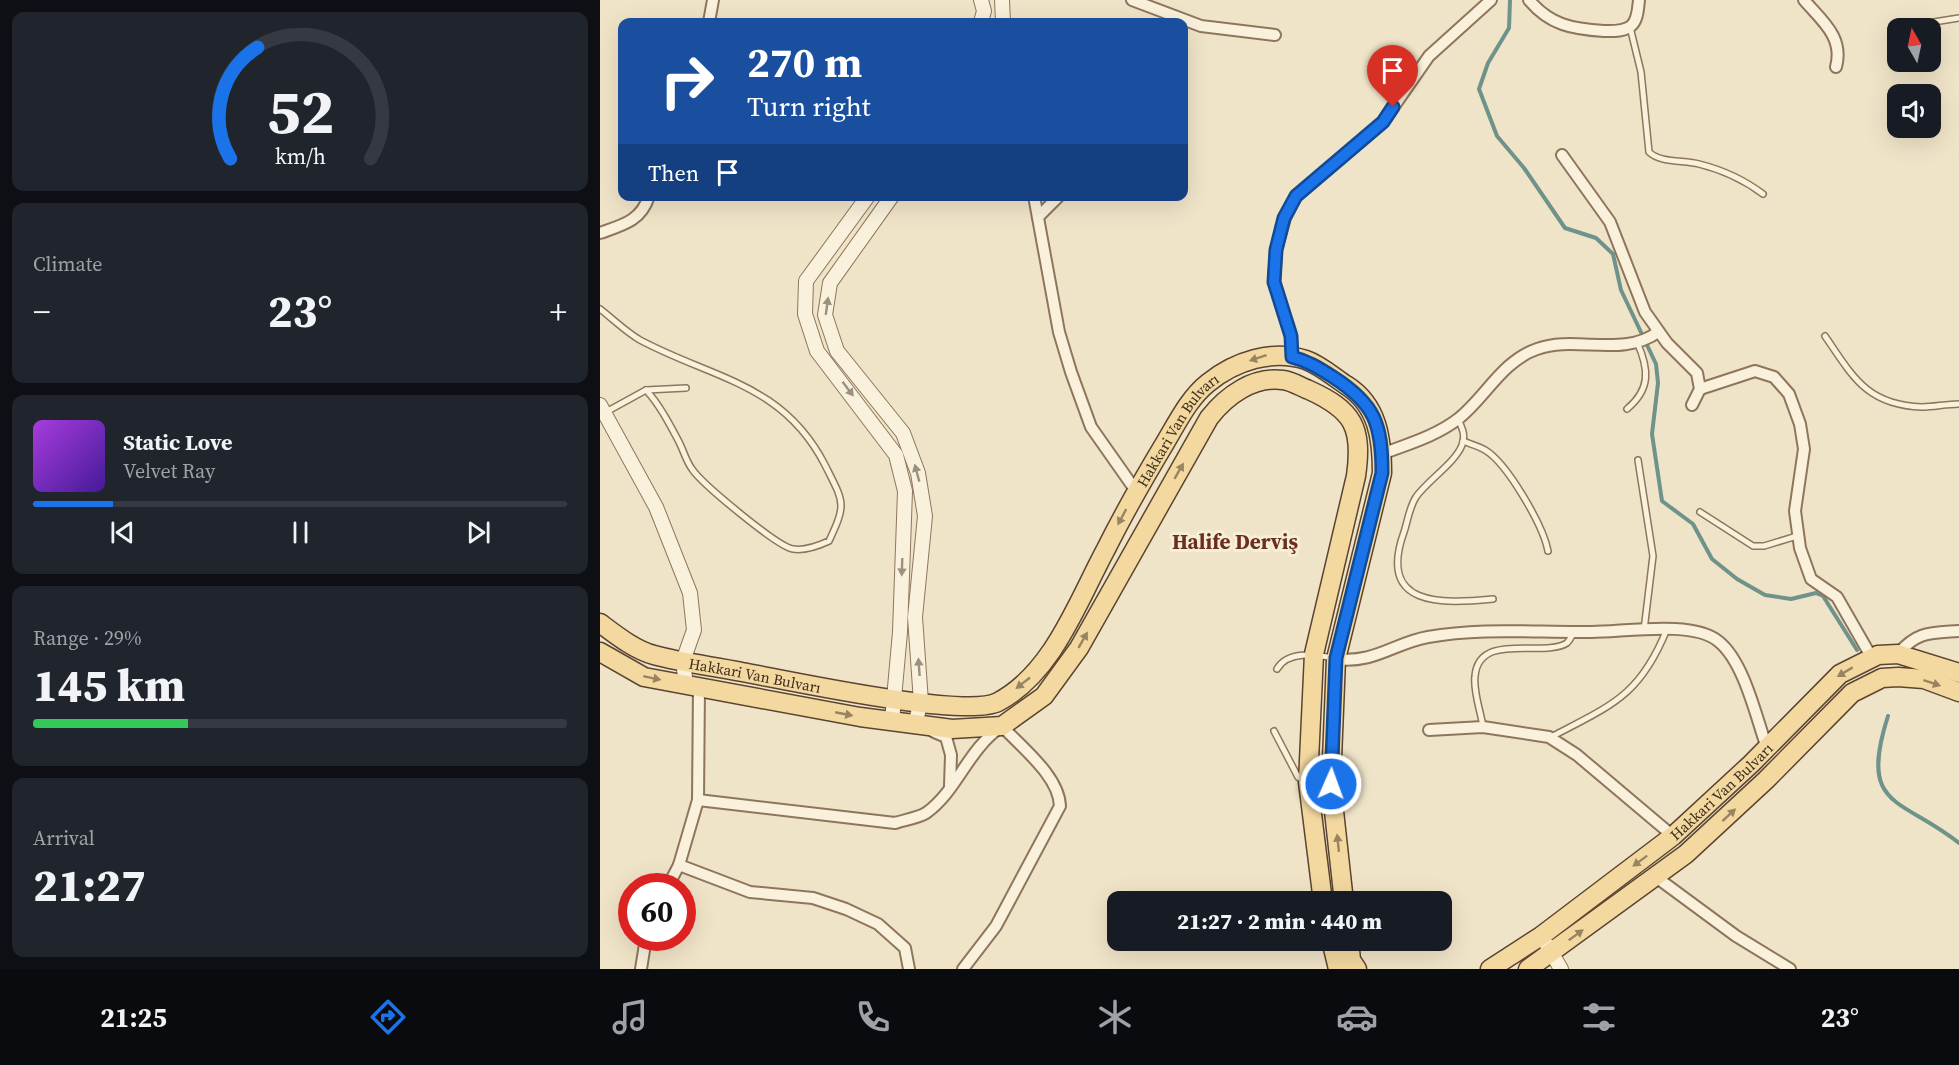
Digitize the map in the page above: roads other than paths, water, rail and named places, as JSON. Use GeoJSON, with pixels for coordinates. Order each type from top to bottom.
{"type":"FeatureCollection","features":[{"type":"Feature","properties":{"kind":"main road","name":"Hakkari Van Bulvarı"},"geometry":{"type":"LineString","coordinates":[[600,623],[616,635],[652,655],[893,698],[954,706],[995,704],[1029,679],[1060,635],[1136,491],[1188,405],[1207,384],[1237,365],[1268,355],[1309,361],[1356,391],[1371,411],[1380,432],[1382,454],[1382,473],[1336,658],[1331,784],[1343,891]]}},
{"type":"Feature","properties":{"kind":"main road","name":"Hakkari Van Bulvarı"},"geometry":{"type":"LineString","coordinates":[[600,652],[644,677],[892,721],[952,729],[1002,726],[1044,696],[1078,648],[1209,418],[1222,401],[1242,389],[1265,380],[1285,380],[1334,401],[1346,413],[1356,432],[1358,457],[1356,476],[1314,654],[1308,782],[1322,891]]}},
{"type":"Feature","properties":{"kind":"main road","name":"Hakkari Van Bulvarı"},"geometry":{"type":"LineString","coordinates":[[1490,969],[1541,936],[1673,836],[1767,748],[1840,674],[1872,658],[1898,654],[1959,672]]}},
{"type":"Feature","properties":{"kind":"main road"},"geometry":{"type":"LineString","coordinates":[[1898,654],[1898,677]]}},
{"type":"Feature","properties":{"kind":"main road","name":"Hakkari Van Bulvarı"},"geometry":{"type":"LineString","coordinates":[[1528,969],[1556,961],[1686,854],[1758,788],[1852,693],[1882,678],[1898,677],[1924,679],[1959,692]]}},
{"type":"Feature","properties":{"kind":"main road"},"geometry":{"type":"LineString","coordinates":[[1333,951],[1338,969]]}},
{"type":"Feature","properties":{"kind":"main road"},"geometry":{"type":"LineString","coordinates":[[1350,951],[1351,960],[1357,969]]}},
{"type":"Feature","properties":{"kind":"street"},"geometry":{"type":"LineString","coordinates":[[710,18],[713,0]]}},
{"type":"Feature","properties":{"kind":"street"},"geometry":{"type":"LineString","coordinates":[[981,0],[984,11],[982,18]]}},
{"type":"Feature","properties":{"kind":"street"},"geometry":{"type":"LineString","coordinates":[[1002,0],[1003,18]]}},
{"type":"Feature","properties":{"kind":"street"},"geometry":{"type":"LineString","coordinates":[[1132,0],[1180,18]]}},
{"type":"Feature","properties":{"kind":"street"},"geometry":{"type":"LineString","coordinates":[[1292,357],[1291,336],[1274,282],[1276,250],[1284,218],[1296,196],[1383,122],[1429,56],[1491,0]]}},
{"type":"Feature","properties":{"kind":"street"},"geometry":{"type":"LineString","coordinates":[[1529,0],[1546,17],[1573,29],[1618,31],[1630,27],[1636,19],[1639,0]]}},
{"type":"Feature","properties":{"kind":"street"},"geometry":{"type":"LineString","coordinates":[[1804,0],[1833,33],[1838,53],[1836,67]]}},
{"type":"Feature","properties":{"kind":"street"},"geometry":{"type":"LineString","coordinates":[[1188,21],[1201,26],[1275,35]]}},
{"type":"Feature","properties":{"kind":"street"},"geometry":{"type":"LineString","coordinates":[[1562,155],[1610,222],[1655,334],[1695,370],[1699,377],[1700,389],[1692,405]]}},
{"type":"Feature","properties":{"kind":"street"},"geometry":{"type":"LineString","coordinates":[[600,233],[628,223],[645,210],[648,201]]}},
{"type":"Feature","properties":{"kind":"street"},"geometry":{"type":"LineString","coordinates":[[864,201],[806,280],[805,314],[817,351],[896,455],[905,491],[900,632],[892,721]]}},
{"type":"Feature","properties":{"kind":"street"},"geometry":{"type":"LineString","coordinates":[[888,201],[830,283],[825,315],[837,351],[903,433],[918,473],[925,516],[915,617],[921,702],[915,724],[946,737],[951,755],[950,789]]}},
{"type":"Feature","properties":{"kind":"street"},"geometry":{"type":"LineString","coordinates":[[1035,201],[1059,332],[1071,372],[1091,427],[1136,491]]}},
{"type":"Feature","properties":{"kind":"street"},"geometry":{"type":"LineString","coordinates":[[1038,217],[1054,201]]}},
{"type":"Feature","properties":{"kind":"street"},"geometry":{"type":"LineString","coordinates":[[1382,454],[1431,435],[1458,419],[1501,373],[1534,350],[1551,346],[1639,342],[1655,334]]}},
{"type":"Feature","properties":{"kind":"street"},"geometry":{"type":"LineString","coordinates":[[1700,389],[1755,371],[1774,377],[1789,394],[1800,424],[1803,450],[1795,511],[1797,536],[1811,579],[1837,597],[1872,658]]}},
{"type":"Feature","properties":{"kind":"street"},"geometry":{"type":"LineString","coordinates":[[602,409],[656,507],[690,594],[694,630],[683,661],[693,686],[698,801],[675,873]]}},
{"type":"Feature","properties":{"kind":"street"},"geometry":{"type":"LineString","coordinates":[[1336,658],[1350,660],[1372,657],[1425,637],[1466,631],[1575,632],[1667,629],[1707,635],[1724,646],[1746,686],[1767,748]]}},
{"type":"Feature","properties":{"kind":"street"},"geometry":{"type":"LineString","coordinates":[[1898,654],[1910,640],[1922,635],[1959,631]]}},
{"type":"Feature","properties":{"kind":"street"},"geometry":{"type":"LineString","coordinates":[[698,801],[895,823],[925,814],[950,789],[967,760],[987,737],[1002,726],[1060,794],[1060,807],[996,926],[963,969]]}},
{"type":"Feature","properties":{"kind":"street"},"geometry":{"type":"LineString","coordinates":[[1429,730],[1483,727],[1549,737],[1577,755],[1673,836]]}},
{"type":"Feature","properties":{"kind":"street"},"geometry":{"type":"LineString","coordinates":[[679,865],[750,891],[813,898],[846,909],[878,924],[904,948],[909,969]]}},
{"type":"Feature","properties":{"kind":"street"},"geometry":{"type":"LineString","coordinates":[[1656,877],[1736,936],[1790,969]]}},
{"type":"Feature","properties":{"kind":"street"},"geometry":{"type":"LineString","coordinates":[[1541,936],[1556,961]]}},
{"type":"Feature","properties":{"kind":"street"},"geometry":{"type":"LineString","coordinates":[[641,969],[644,951]]}},
{"type":"Feature","properties":{"kind":"lane"},"geometry":{"type":"LineString","coordinates":[[1941,21],[1959,18]]}},
{"type":"Feature","properties":{"kind":"lane"},"geometry":{"type":"LineString","coordinates":[[1630,27],[1642,81],[1649,153],[1657,158],[1680,160],[1723,171],[1762,194]]}},
{"type":"Feature","properties":{"kind":"lane"},"geometry":{"type":"LineString","coordinates":[[600,309],[639,339],[742,383],[773,402],[798,426],[821,458],[840,495],[843,509],[829,541],[815,547],[792,549],[780,543],[733,507],[692,469],[679,441],[654,399],[646,390]]}},
{"type":"Feature","properties":{"kind":"lane"},"geometry":{"type":"LineString","coordinates":[[1825,336],[1855,379],[1874,396],[1910,406],[1959,404]]}},
{"type":"Feature","properties":{"kind":"lane"},"geometry":{"type":"LineString","coordinates":[[1627,409],[1640,397],[1647,378],[1645,360],[1639,342]]}},
{"type":"Feature","properties":{"kind":"lane"},"geometry":{"type":"LineString","coordinates":[[602,409],[646,390],[686,388]]}},
{"type":"Feature","properties":{"kind":"lane"},"geometry":{"type":"LineString","coordinates":[[1458,419],[1464,432],[1460,450],[1432,477],[1412,504],[1399,547],[1398,573],[1410,590],[1427,600],[1448,603],[1493,599]]}},
{"type":"Feature","properties":{"kind":"lane"},"geometry":{"type":"LineString","coordinates":[[1463,441],[1487,450],[1513,481],[1538,519],[1548,551]]}},
{"type":"Feature","properties":{"kind":"lane"},"geometry":{"type":"LineString","coordinates":[[1638,460],[1653,556],[1644,630]]}},
{"type":"Feature","properties":{"kind":"lane"},"geometry":{"type":"LineString","coordinates":[[1700,512],[1753,546],[1764,546],[1797,536]]}},
{"type":"Feature","properties":{"kind":"lane"},"geometry":{"type":"LineString","coordinates":[[1549,737],[1595,714],[1633,689],[1654,661],[1667,629]]}},
{"type":"Feature","properties":{"kind":"lane"},"geometry":{"type":"LineString","coordinates":[[1483,727],[1474,677],[1479,662],[1493,651],[1521,646],[1558,646],[1568,642],[1575,632]]}},
{"type":"Feature","properties":{"kind":"lane"},"geometry":{"type":"LineString","coordinates":[[1278,669],[1288,659],[1314,654],[1336,658]]}},
{"type":"Feature","properties":{"kind":"lane"},"geometry":{"type":"LineString","coordinates":[[1274,731],[1298,777],[1308,782],[1331,784]]}},
{"type":"Feature","properties":{"kind":"waterway"},"geometry":{"type":"LineString","coordinates":[[1510,1],[1509,28],[1488,63],[1479,89],[1497,136],[1524,168],[1565,228],[1596,238],[1613,254],[1621,290],[1656,364],[1658,383],[1652,434],[1662,501],[1693,524],[1712,559],[1737,579],[1765,595],[1791,599],[1816,593],[1823,596],[1857,650]]}},
{"type":"Feature","properties":{"kind":"waterway"},"geometry":{"type":"LineString","coordinates":[[1888,716],[1880,746],[1878,769],[1882,785],[1890,797],[1903,807],[1959,843]]}},
{"type":"Feature","properties":{"kind":"district","name":"Halife Derviş"},"geometry":{"type":"Point","coordinates":[1235,541]}}]}
